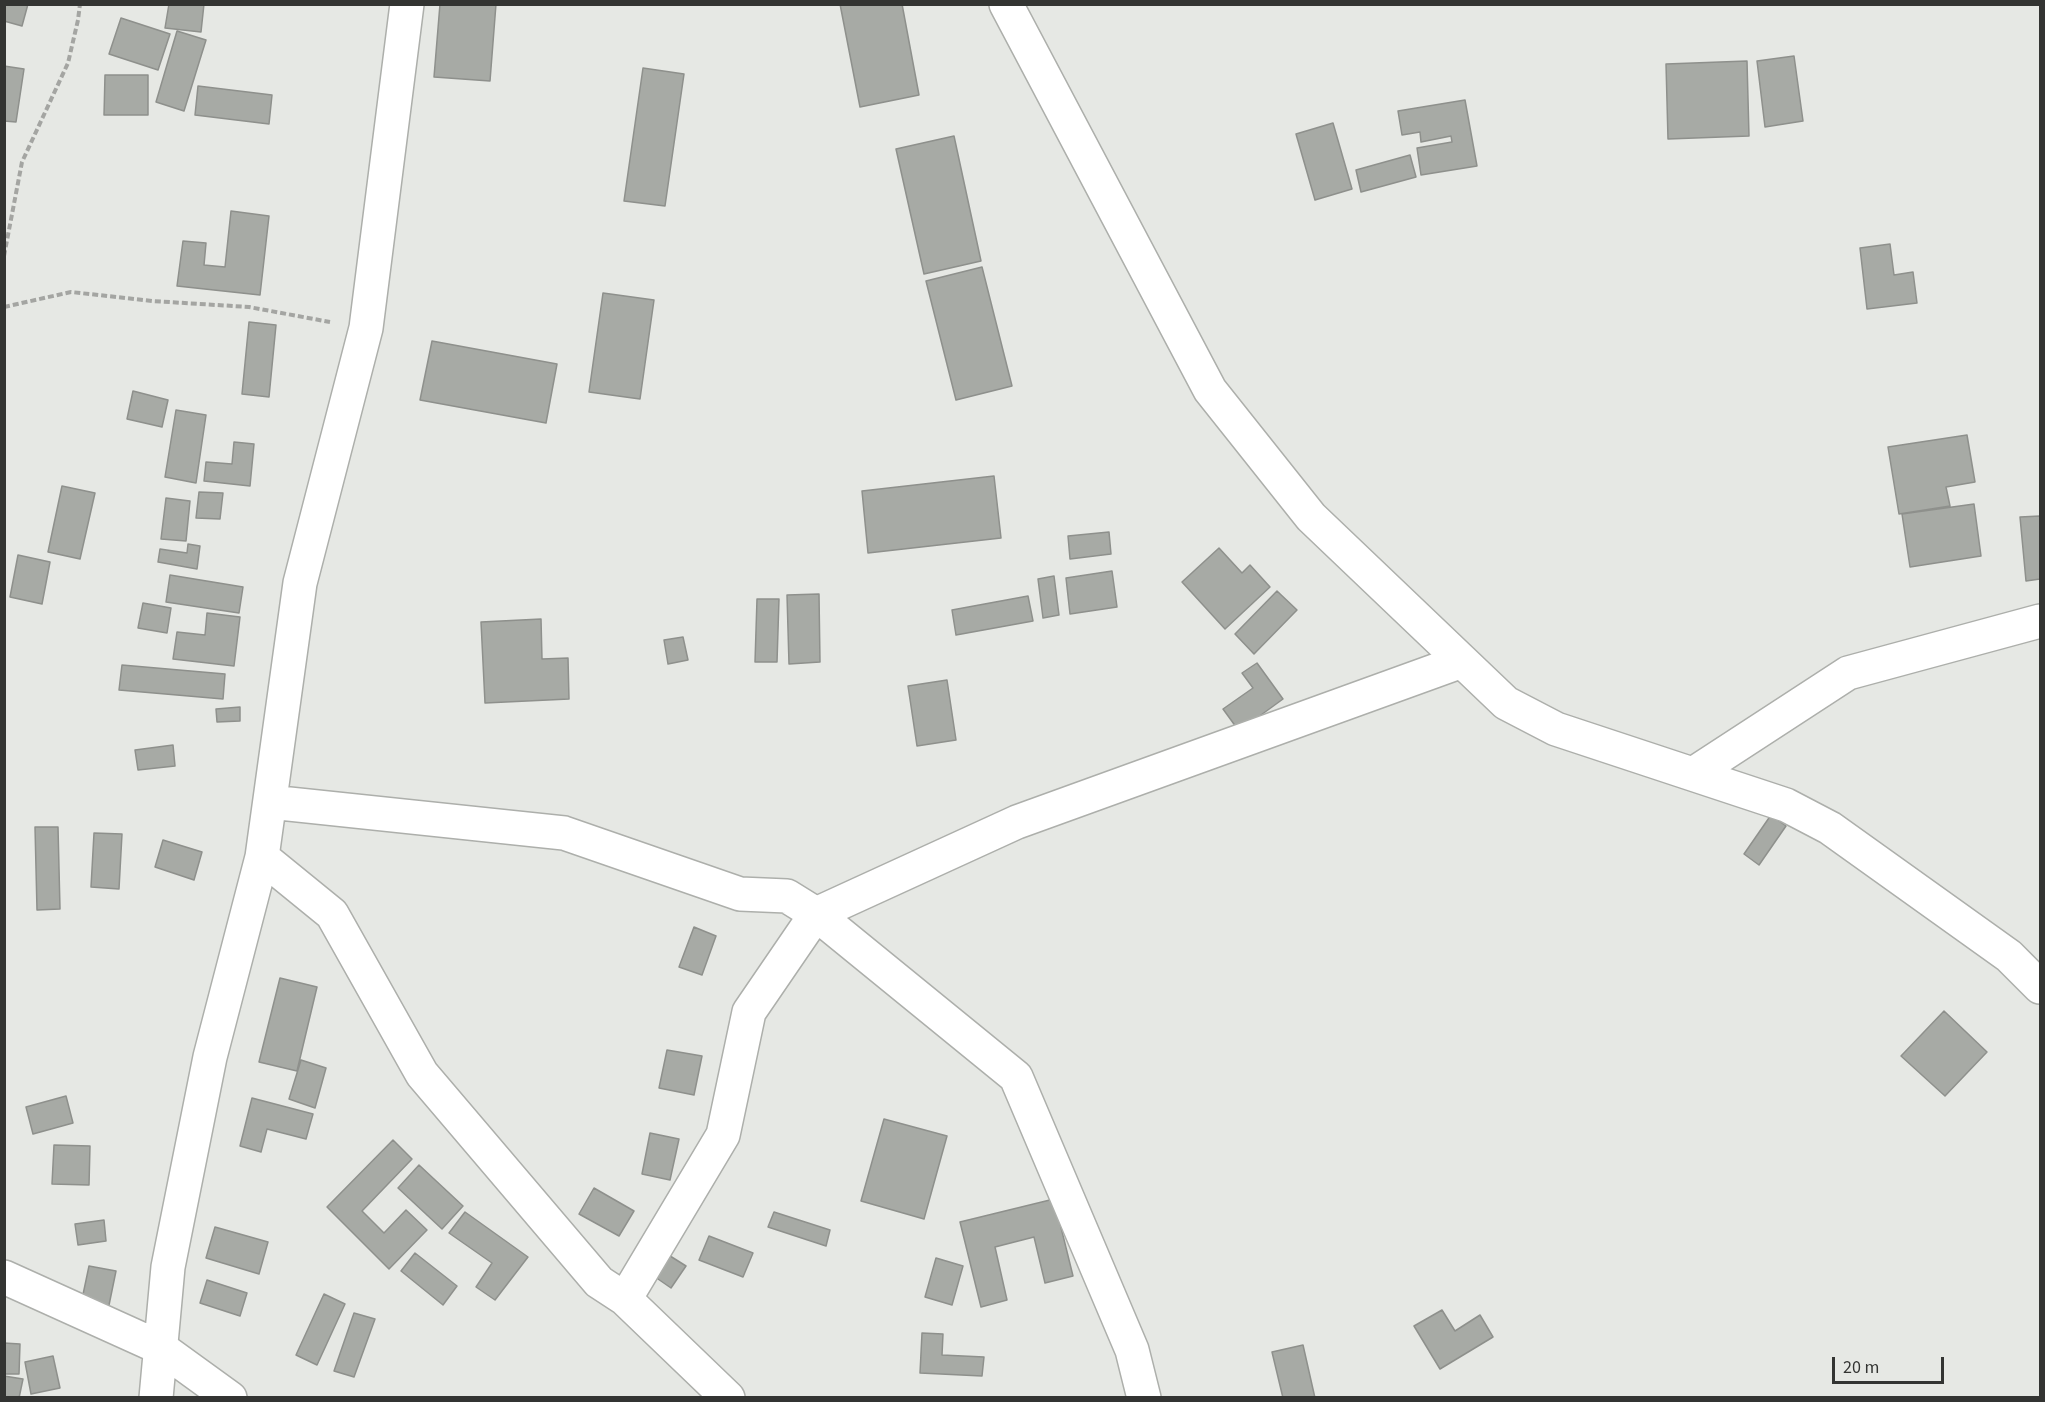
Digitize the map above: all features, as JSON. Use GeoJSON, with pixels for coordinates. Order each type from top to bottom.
{"type":"FeatureCollection","features":[{"type":"Feature","properties":{"kind":"street"},"geometry":{"type":"LineString","coordinates":[[156,1398],[168,1267],[210,1057],[262,857],[300,583],[366,328],[406,4]]}},
{"type":"Feature","properties":{"kind":"street"},"geometry":{"type":"LineString","coordinates":[[1006,4],[1210,390],[1311,517],[1506,703],[1556,729],[1786,804],[1830,828],[2009,956],[2040,987]]}},
{"type":"Feature","properties":{"kind":"street"},"geometry":{"type":"LineString","coordinates":[[1693,774],[1848,673],[2040,621]]}},
{"type":"Feature","properties":{"kind":"street"},"geometry":{"type":"LineString","coordinates":[[625,1299],[723,1135],[749,1012],[816,914],[1017,822],[1462,661]]}},
{"type":"Feature","properties":{"kind":"street"},"geometry":{"type":"LineString","coordinates":[[270,802],[564,833],[741,894],[787,896],[816,914],[1016,1077],[1132,1350],[1144,1398]]}},
{"type":"Feature","properties":{"kind":"street"},"geometry":{"type":"LineString","coordinates":[[262,857],[333,914],[422,1074],[599,1282],[625,1299],[728,1398]]}},
{"type":"Feature","properties":{"kind":"street"},"geometry":{"type":"LineString","coordinates":[[4,1277],[161,1348],[230,1398]]}},
{"type":"Feature","properties":{"kind":"path"},"geometry":{"type":"LineString","coordinates":[[4,256],[22,162],[68,63],[80,4]]}},
{"type":"Feature","properties":{"kind":"path"},"geometry":{"type":"LineString","coordinates":[[4,307],[71,292],[152,301],[249,307],[366,328]]}},
{"type":"Feature","properties":{"kind":"building"},"geometry":{"type":"Polygon","coordinates":[[[4,4],[28,4],[22,26],[4,21],[4,4]]]}},
{"type":"Feature","properties":{"kind":"building"},"geometry":{"type":"Polygon","coordinates":[[[169,4],[204,4],[201,32],[165,28],[169,4]]]}},
{"type":"Feature","properties":{"kind":"building"},"geometry":{"type":"Polygon","coordinates":[[[440,4],[496,4],[490,81],[434,77],[440,4]]]}},
{"type":"Feature","properties":{"kind":"building"},"geometry":{"type":"Polygon","coordinates":[[[840,4],[902,4],[919,95],[860,107],[840,4]]]}},
{"type":"Feature","properties":{"kind":"building"},"geometry":{"type":"Polygon","coordinates":[[[121,18],[170,34],[158,70],[109,54],[121,18]]]}},
{"type":"Feature","properties":{"kind":"building"},"geometry":{"type":"Polygon","coordinates":[[[177,31],[206,40],[184,111],[156,102],[177,31]]]}},
{"type":"Feature","properties":{"kind":"building"},"geometry":{"type":"Polygon","coordinates":[[[1794,56],[1803,121],[1765,127],[1757,61],[1794,56]]]}},
{"type":"Feature","properties":{"kind":"building"},"geometry":{"type":"Polygon","coordinates":[[[1747,61],[1749,136],[1668,139],[1666,64],[1747,61]]]}},
{"type":"Feature","properties":{"kind":"building"},"geometry":{"type":"Polygon","coordinates":[[[4,66],[24,69],[16,122],[4,121],[4,66]]]}},
{"type":"Feature","properties":{"kind":"building"},"geometry":{"type":"Polygon","coordinates":[[[643,68],[684,74],[665,206],[624,201],[643,68]]]}},
{"type":"Feature","properties":{"kind":"building"},"geometry":{"type":"Polygon","coordinates":[[[105,75],[148,75],[148,115],[104,115],[105,75]]]}},
{"type":"Feature","properties":{"kind":"building"},"geometry":{"type":"Polygon","coordinates":[[[198,86],[272,95],[269,124],[195,115],[198,86]]]}},
{"type":"Feature","properties":{"kind":"building"},"geometry":{"type":"Polygon","coordinates":[[[1465,100],[1477,166],[1421,175],[1417,148],[1452,142],[1451,136],[1421,142],[1420,132],[1402,135],[1398,111],[1465,100]]]}},
{"type":"Feature","properties":{"kind":"building"},"geometry":{"type":"Polygon","coordinates":[[[1333,123],[1352,189],[1315,200],[1296,134],[1333,123]]]}},
{"type":"Feature","properties":{"kind":"building"},"geometry":{"type":"Polygon","coordinates":[[[954,136],[981,261],[924,274],[896,149],[954,136]]]}},
{"type":"Feature","properties":{"kind":"building"},"geometry":{"type":"Polygon","coordinates":[[[1410,155],[1416,177],[1361,192],[1356,170],[1410,155]]]}},
{"type":"Feature","properties":{"kind":"building"},"geometry":{"type":"Polygon","coordinates":[[[231,211],[269,216],[260,295],[177,286],[183,241],[206,243],[204,265],[225,267],[231,211]]]}},
{"type":"Feature","properties":{"kind":"building"},"geometry":{"type":"Polygon","coordinates":[[[1890,244],[1894,275],[1913,272],[1917,303],[1867,309],[1860,248],[1890,244]]]}},
{"type":"Feature","properties":{"kind":"building"},"geometry":{"type":"Polygon","coordinates":[[[982,267],[1012,386],[956,400],[926,281],[982,267]]]}},
{"type":"Feature","properties":{"kind":"building"},"geometry":{"type":"Polygon","coordinates":[[[603,293],[654,300],[640,399],[589,392],[603,293]]]}},
{"type":"Feature","properties":{"kind":"building"},"geometry":{"type":"Polygon","coordinates":[[[249,322],[276,325],[269,397],[242,394],[249,322]]]}},
{"type":"Feature","properties":{"kind":"building"},"geometry":{"type":"Polygon","coordinates":[[[432,341],[557,364],[546,423],[420,400],[432,341]]]}},
{"type":"Feature","properties":{"kind":"building"},"geometry":{"type":"Polygon","coordinates":[[[133,391],[168,400],[162,427],[127,419],[133,391]]]}},
{"type":"Feature","properties":{"kind":"building"},"geometry":{"type":"Polygon","coordinates":[[[176,410],[206,415],[196,483],[165,477],[176,410]]]}},
{"type":"Feature","properties":{"kind":"building"},"geometry":{"type":"Polygon","coordinates":[[[1967,435],[1975,482],[1946,487],[1950,506],[1899,514],[1888,447],[1967,435]]]}},
{"type":"Feature","properties":{"kind":"building"},"geometry":{"type":"Polygon","coordinates":[[[234,442],[254,444],[250,486],[204,481],[206,462],[232,464],[234,442]]]}},
{"type":"Feature","properties":{"kind":"building"},"geometry":{"type":"Polygon","coordinates":[[[994,476],[1001,538],[868,553],[862,491],[994,476]]]}},
{"type":"Feature","properties":{"kind":"building"},"geometry":{"type":"Polygon","coordinates":[[[62,486],[95,493],[80,559],[48,552],[62,486]]]}},
{"type":"Feature","properties":{"kind":"building"},"geometry":{"type":"Polygon","coordinates":[[[199,492],[223,493],[220,519],[196,518],[199,492]]]}},
{"type":"Feature","properties":{"kind":"building"},"geometry":{"type":"Polygon","coordinates":[[[166,498],[190,501],[186,541],[161,539],[166,498]]]}},
{"type":"Feature","properties":{"kind":"building"},"geometry":{"type":"Polygon","coordinates":[[[1974,504],[1981,556],[1910,567],[1902,514],[1974,504]]]}},
{"type":"Feature","properties":{"kind":"building"},"geometry":{"type":"Polygon","coordinates":[[[2040,516],[2040,579],[2026,581],[2020,517],[2040,516]]]}},
{"type":"Feature","properties":{"kind":"building"},"geometry":{"type":"Polygon","coordinates":[[[1109,532],[1111,554],[1070,559],[1068,536],[1109,532]]]}},
{"type":"Feature","properties":{"kind":"building"},"geometry":{"type":"Polygon","coordinates":[[[188,544],[200,546],[197,569],[158,562],[160,549],[187,553],[188,544]]]}},
{"type":"Feature","properties":{"kind":"building"},"geometry":{"type":"Polygon","coordinates":[[[1219,548],[1242,573],[1250,565],[1270,587],[1225,629],[1182,582],[1219,548]]]}},
{"type":"Feature","properties":{"kind":"building"},"geometry":{"type":"Polygon","coordinates":[[[18,555],[50,562],[42,604],[10,597],[18,555]]]}},
{"type":"Feature","properties":{"kind":"building"},"geometry":{"type":"Polygon","coordinates":[[[1112,571],[1117,607],[1070,614],[1066,578],[1112,571]]]}},
{"type":"Feature","properties":{"kind":"building"},"geometry":{"type":"Polygon","coordinates":[[[170,575],[243,587],[239,613],[166,602],[170,575]]]}},
{"type":"Feature","properties":{"kind":"building"},"geometry":{"type":"Polygon","coordinates":[[[1054,576],[1059,615],[1043,618],[1038,579],[1054,576]]]}},
{"type":"Feature","properties":{"kind":"building"},"geometry":{"type":"Polygon","coordinates":[[[1277,591],[1297,610],[1254,654],[1235,634],[1277,591]]]}},
{"type":"Feature","properties":{"kind":"building"},"geometry":{"type":"Polygon","coordinates":[[[819,594],[820,662],[789,664],[787,595],[819,594]]]}},
{"type":"Feature","properties":{"kind":"building"},"geometry":{"type":"Polygon","coordinates":[[[1028,596],[1033,621],[956,635],[952,610],[1028,596]]]}},
{"type":"Feature","properties":{"kind":"building"},"geometry":{"type":"Polygon","coordinates":[[[757,599],[779,599],[777,662],[755,662],[757,599]]]}},
{"type":"Feature","properties":{"kind":"building"},"geometry":{"type":"Polygon","coordinates":[[[143,603],[171,608],[167,633],[138,628],[143,603]]]}},
{"type":"Feature","properties":{"kind":"building"},"geometry":{"type":"Polygon","coordinates":[[[207,613],[240,617],[234,666],[173,659],[177,632],[205,635],[207,613]]]}},
{"type":"Feature","properties":{"kind":"building"},"geometry":{"type":"Polygon","coordinates":[[[541,619],[542,659],[568,658],[569,699],[485,703],[481,622],[541,619]]]}},
{"type":"Feature","properties":{"kind":"building"},"geometry":{"type":"Polygon","coordinates":[[[683,637],[688,660],[668,664],[664,640],[683,637]]]}},
{"type":"Feature","properties":{"kind":"building"},"geometry":{"type":"Polygon","coordinates":[[[1257,663],[1283,699],[1239,731],[1223,709],[1253,688],[1242,673],[1257,663]]]}},
{"type":"Feature","properties":{"kind":"building"},"geometry":{"type":"Polygon","coordinates":[[[122,665],[225,674],[223,699],[119,690],[122,665]]]}},
{"type":"Feature","properties":{"kind":"building"},"geometry":{"type":"Polygon","coordinates":[[[947,680],[956,740],[917,746],[908,686],[947,680]]]}},
{"type":"Feature","properties":{"kind":"building"},"geometry":{"type":"Polygon","coordinates":[[[240,707],[240,721],[217,722],[216,709],[240,707]]]}},
{"type":"Feature","properties":{"kind":"building"},"geometry":{"type":"Polygon","coordinates":[[[173,745],[175,766],[138,770],[135,750],[173,745]]]}},
{"type":"Feature","properties":{"kind":"building"},"geometry":{"type":"Polygon","coordinates":[[[1771,815],[1786,826],[1759,865],[1744,854],[1771,815]]]}},
{"type":"Feature","properties":{"kind":"building"},"geometry":{"type":"Polygon","coordinates":[[[35,827],[58,827],[60,909],[37,910],[35,827]]]}},
{"type":"Feature","properties":{"kind":"building"},"geometry":{"type":"Polygon","coordinates":[[[94,833],[122,834],[119,889],[91,887],[94,833]]]}},
{"type":"Feature","properties":{"kind":"building"},"geometry":{"type":"Polygon","coordinates":[[[163,840],[202,852],[194,880],[155,867],[163,840]]]}},
{"type":"Feature","properties":{"kind":"building"},"geometry":{"type":"Polygon","coordinates":[[[694,927],[716,936],[702,975],[679,967],[694,927]]]}},
{"type":"Feature","properties":{"kind":"building"},"geometry":{"type":"Polygon","coordinates":[[[280,978],[317,987],[297,1071],[259,1062],[280,978]]]}},
{"type":"Feature","properties":{"kind":"building"},"geometry":{"type":"Polygon","coordinates":[[[1944,1011],[1987,1052],[1945,1096],[1901,1056],[1944,1011]]]}},
{"type":"Feature","properties":{"kind":"building"},"geometry":{"type":"Polygon","coordinates":[[[667,1050],[702,1056],[694,1095],[659,1088],[667,1050]]]}},
{"type":"Feature","properties":{"kind":"building"},"geometry":{"type":"Polygon","coordinates":[[[301,1060],[326,1068],[315,1108],[289,1099],[301,1060]]]}},
{"type":"Feature","properties":{"kind":"building"},"geometry":{"type":"Polygon","coordinates":[[[66,1096],[73,1123],[33,1134],[26,1107],[66,1096]]]}},
{"type":"Feature","properties":{"kind":"building"},"geometry":{"type":"Polygon","coordinates":[[[252,1098],[313,1114],[306,1139],[267,1129],[261,1152],[240,1146],[252,1098]]]}},
{"type":"Feature","properties":{"kind":"building"},"geometry":{"type":"Polygon","coordinates":[[[884,1119],[947,1136],[924,1219],[861,1201],[884,1119]]]}},
{"type":"Feature","properties":{"kind":"building"},"geometry":{"type":"Polygon","coordinates":[[[650,1133],[679,1139],[670,1180],[642,1174],[650,1133]]]}},
{"type":"Feature","properties":{"kind":"building"},"geometry":{"type":"Polygon","coordinates":[[[393,1140],[412,1159],[362,1211],[384,1233],[406,1210],[427,1230],[389,1269],[327,1207],[393,1140]]]}},
{"type":"Feature","properties":{"kind":"building"},"geometry":{"type":"Polygon","coordinates":[[[54,1145],[90,1146],[89,1185],[52,1184],[54,1145]]]}},
{"type":"Feature","properties":{"kind":"building"},"geometry":{"type":"Polygon","coordinates":[[[419,1165],[463,1206],[442,1229],[398,1188],[419,1165]]]}},
{"type":"Feature","properties":{"kind":"building"},"geometry":{"type":"Polygon","coordinates":[[[594,1188],[634,1211],[619,1236],[579,1214],[594,1188]]]}},
{"type":"Feature","properties":{"kind":"building"},"geometry":{"type":"Polygon","coordinates":[[[1054,1199],[1073,1276],[1045,1283],[1034,1237],[995,1247],[1007,1300],[981,1307],[960,1222],[1054,1199]]]}},
{"type":"Feature","properties":{"kind":"building"},"geometry":{"type":"Polygon","coordinates":[[[465,1212],[528,1257],[495,1300],[476,1287],[492,1263],[449,1233],[465,1212]]]}},
{"type":"Feature","properties":{"kind":"building"},"geometry":{"type":"Polygon","coordinates":[[[774,1212],[830,1230],[826,1246],[768,1227],[774,1212]]]}},
{"type":"Feature","properties":{"kind":"building"},"geometry":{"type":"Polygon","coordinates":[[[104,1220],[106,1241],[78,1245],[75,1224],[104,1220]]]}},
{"type":"Feature","properties":{"kind":"building"},"geometry":{"type":"Polygon","coordinates":[[[215,1227],[268,1242],[259,1274],[206,1258],[215,1227]]]}},
{"type":"Feature","properties":{"kind":"building"},"geometry":{"type":"Polygon","coordinates":[[[709,1236],[753,1253],[743,1277],[699,1260],[709,1236]]]}},
{"type":"Feature","properties":{"kind":"building"},"geometry":{"type":"Polygon","coordinates":[[[659,1249],[686,1266],[671,1288],[645,1270],[659,1249]]]}},
{"type":"Feature","properties":{"kind":"building"},"geometry":{"type":"Polygon","coordinates":[[[415,1253],[457,1286],[443,1305],[401,1271],[415,1253]]]}},
{"type":"Feature","properties":{"kind":"building"},"geometry":{"type":"Polygon","coordinates":[[[936,1258],[963,1266],[952,1305],[925,1297],[936,1258]]]}},
{"type":"Feature","properties":{"kind":"building"},"geometry":{"type":"Polygon","coordinates":[[[89,1266],[116,1271],[108,1310],[81,1304],[89,1266]]]}},
{"type":"Feature","properties":{"kind":"building"},"geometry":{"type":"Polygon","coordinates":[[[207,1280],[247,1293],[240,1316],[200,1303],[207,1280]]]}},
{"type":"Feature","properties":{"kind":"building"},"geometry":{"type":"Polygon","coordinates":[[[324,1294],[345,1304],[317,1365],[296,1355],[324,1294]]]}},
{"type":"Feature","properties":{"kind":"building"},"geometry":{"type":"Polygon","coordinates":[[[1442,1310],[1455,1331],[1480,1315],[1493,1337],[1440,1369],[1414,1326],[1442,1310]]]}},
{"type":"Feature","properties":{"kind":"building"},"geometry":{"type":"Polygon","coordinates":[[[354,1313],[375,1319],[354,1377],[334,1371],[354,1313]]]}},
{"type":"Feature","properties":{"kind":"building"},"geometry":{"type":"Polygon","coordinates":[[[922,1333],[943,1334],[942,1355],[984,1357],[982,1376],[920,1373],[922,1333]]]}},
{"type":"Feature","properties":{"kind":"building"},"geometry":{"type":"Polygon","coordinates":[[[4,1343],[20,1344],[19,1374],[4,1374],[4,1343]]]}},
{"type":"Feature","properties":{"kind":"building"},"geometry":{"type":"Polygon","coordinates":[[[1303,1345],[1315,1398],[1283,1398],[1272,1352],[1303,1345]]]}},
{"type":"Feature","properties":{"kind":"building"},"geometry":{"type":"Polygon","coordinates":[[[53,1356],[60,1388],[31,1394],[25,1362],[53,1356]]]}},
{"type":"Feature","properties":{"kind":"building"},"geometry":{"type":"Polygon","coordinates":[[[4,1376],[23,1379],[19,1398],[4,1398],[4,1376]]]}}]}
